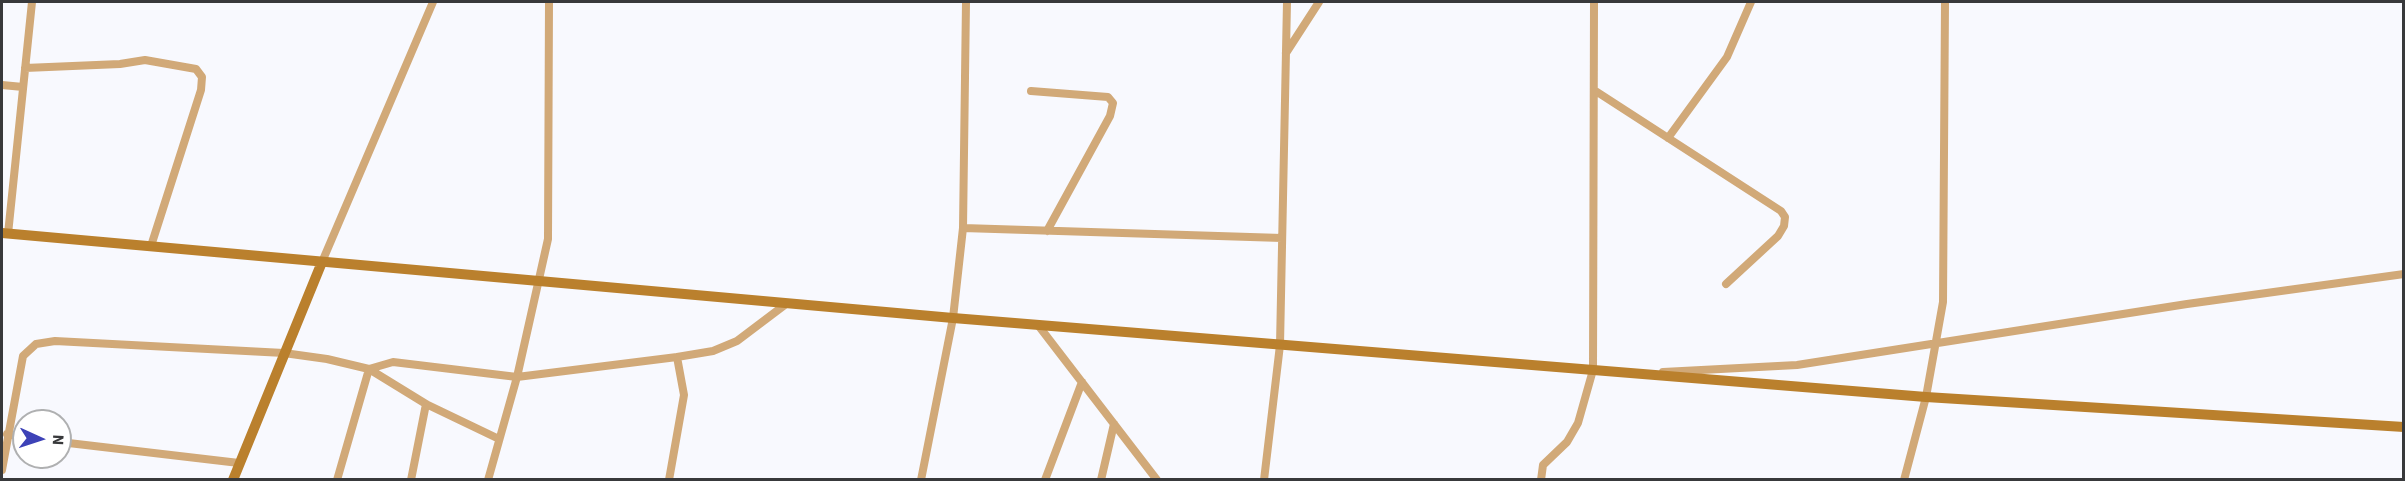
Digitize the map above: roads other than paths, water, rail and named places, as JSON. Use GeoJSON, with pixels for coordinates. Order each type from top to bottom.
{"type":"FeatureCollection","features":[{"type":"Feature","properties":{"kind":"street"},"geometry":{"type":"LineString","coordinates":[[32,2],[5,233],[786,304],[1280,345],[1926,397],[2403,427]]}},
{"type":"Feature","properties":{"kind":"street"},"geometry":{"type":"LineString","coordinates":[[233,480],[322,262],[433,2]]}},
{"type":"Feature","properties":{"kind":"street"},"geometry":{"type":"LineString","coordinates":[[488,480],[517,377],[548,239],[549,2]]}},
{"type":"Feature","properties":{"kind":"street"},"geometry":{"type":"LineString","coordinates":[[921,480],[953,318],[963,228],[966,2]]}},
{"type":"Feature","properties":{"kind":"street"},"geometry":{"type":"LineString","coordinates":[[1264,480],[1280,345],[1287,2]]}},
{"type":"Feature","properties":{"kind":"street"},"geometry":{"type":"LineString","coordinates":[[1286,54],[1319,2]]}},
{"type":"Feature","properties":{"kind":"street"},"geometry":{"type":"LineString","coordinates":[[1541,480],[1544,465],[1567,442],[1578,423],[1593,370],[1594,2]]}},
{"type":"Feature","properties":{"kind":"street"},"geometry":{"type":"LineString","coordinates":[[1668,138],[1727,57],[1751,2]]}},
{"type":"Feature","properties":{"kind":"street"},"geometry":{"type":"LineString","coordinates":[[1904,480],[1926,397],[1943,302],[1945,2]]}},
{"type":"Feature","properties":{"kind":"street"},"geometry":{"type":"LineString","coordinates":[[25,68],[120,64],[145,60],[196,69],[202,77],[201,90],[151,246]]}},
{"type":"Feature","properties":{"kind":"street"},"geometry":{"type":"LineString","coordinates":[[2,85],[23,87]]}},
{"type":"Feature","properties":{"kind":"street"},"geometry":{"type":"LineString","coordinates":[[1594,90],[1781,211],[1785,217],[1784,226],[1778,236],[1726,284]]}},
{"type":"Feature","properties":{"kind":"street"},"geometry":{"type":"LineString","coordinates":[[1031,91],[1108,97],[1113,103],[1110,116],[1047,231]]}},
{"type":"Feature","properties":{"kind":"street"},"geometry":{"type":"LineString","coordinates":[[963,228],[1282,238]]}},
{"type":"Feature","properties":{"kind":"street"},"geometry":{"type":"LineString","coordinates":[[1632,373],[1797,365],[1937,345],[2187,304],[2403,274]]}},
{"type":"Feature","properties":{"kind":"street"},"geometry":{"type":"LineString","coordinates":[[369,369],[393,362],[517,377],[677,357],[713,351],[737,341],[786,304]]}},
{"type":"Feature","properties":{"kind":"street"},"geometry":{"type":"LineString","coordinates":[[1038,325],[1157,480]]}},
{"type":"Feature","properties":{"kind":"street"},"geometry":{"type":"LineString","coordinates":[[2,470],[23,356],[36,345],[55,341],[284,353],[327,359],[369,369],[426,404],[499,439]]}},
{"type":"Feature","properties":{"kind":"street"},"geometry":{"type":"LineString","coordinates":[[669,480],[684,395],[677,357]]}},
{"type":"Feature","properties":{"kind":"street"},"geometry":{"type":"LineString","coordinates":[[337,480],[369,369]]}},
{"type":"Feature","properties":{"kind":"street"},"geometry":{"type":"LineString","coordinates":[[1045,480],[1082,382]]}},
{"type":"Feature","properties":{"kind":"street"},"geometry":{"type":"LineString","coordinates":[[411,480],[426,404]]}},
{"type":"Feature","properties":{"kind":"street"},"geometry":{"type":"LineString","coordinates":[[1101,480],[1114,424]]}},
{"type":"Feature","properties":{"kind":"street"},"geometry":{"type":"LineString","coordinates":[[8,434],[12,435]]}},
{"type":"Feature","properties":{"kind":"street"},"geometry":{"type":"LineString","coordinates":[[72,443],[239,463]]}}]}
